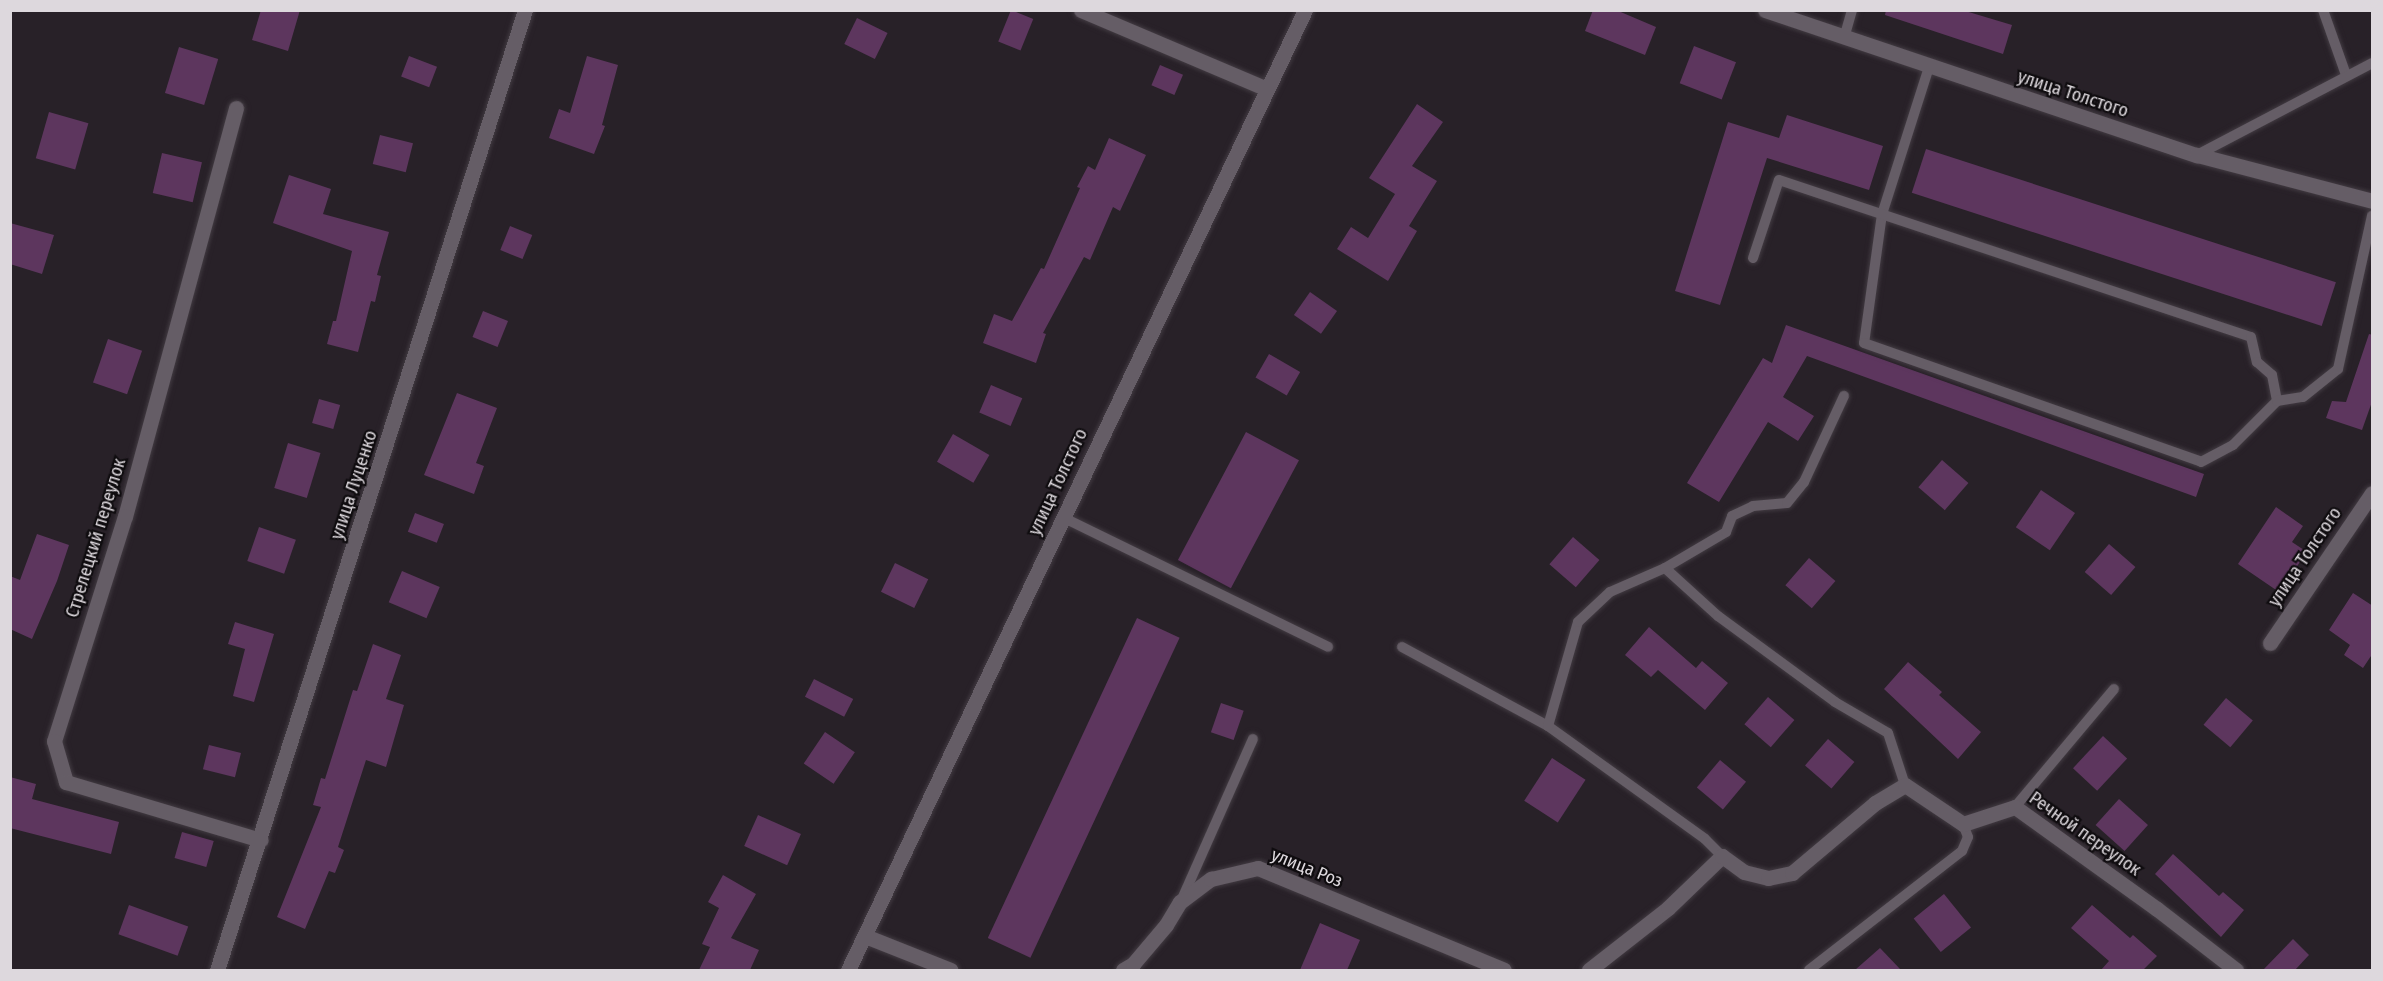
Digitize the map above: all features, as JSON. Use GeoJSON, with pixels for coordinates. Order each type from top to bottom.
{"type":"FeatureCollection","features":[{"type":"Feature","properties":{"kind":"street","name":"улица Луценко"},"geometry":{"type":"LineString","coordinates":[[217,970],[261,840],[525,10]]}},
{"type":"Feature","properties":{"kind":"street"},"geometry":{"type":"LineString","coordinates":[[1081,10],[1267,89]]}},
{"type":"Feature","properties":{"kind":"street","name":"улица Толстого"},"geometry":{"type":"LineString","coordinates":[[848,970],[1305,10]]}},
{"type":"Feature","properties":{"kind":"street","name":"улица Толстого"},"geometry":{"type":"LineString","coordinates":[[1765,10],[1844,39],[2197,156],[2373,201]]}},
{"type":"Feature","properties":{"kind":"street","name":"Стрелецкий переулок"},"geometry":{"type":"LineString","coordinates":[[236,108],[125,516],[54,741],[66,782],[261,840]]}},
{"type":"Feature","properties":{"kind":"street","name":"улица Толстого"},"geometry":{"type":"LineString","coordinates":[[2270,643],[2373,493]]}},
{"type":"Feature","properties":{"kind":"street"},"geometry":{"type":"LineString","coordinates":[[1589,970],[1668,908],[1722,856],[1743,873],[1768,878],[1792,873],[1875,803],[1905,785],[1963,824]]}},
{"type":"Feature","properties":{"kind":"street","name":"Речной переулок"},"geometry":{"type":"LineString","coordinates":[[1963,824],[2015,807],[2157,909],[2236,970]]}},
{"type":"Feature","properties":{"kind":"street","name":"улица Роз"},"geometry":{"type":"LineString","coordinates":[[1123,970],[1133,964],[1167,926],[1180,902],[1211,879],[1258,868],[1504,970]]}},
{"type":"Feature","properties":{"kind":"street"},"geometry":{"type":"LineString","coordinates":[[865,936],[951,970]]}},
{"type":"Feature","properties":{"kind":"lane"},"geometry":{"type":"LineString","coordinates":[[1844,39],[1852,10]]}},
{"type":"Feature","properties":{"kind":"lane"},"geometry":{"type":"LineString","coordinates":[[2323,10],[2346,75]]}},
{"type":"Feature","properties":{"kind":"lane"},"geometry":{"type":"LineString","coordinates":[[2197,156],[2346,75],[2373,63]]}},
{"type":"Feature","properties":{"kind":"lane"},"geometry":{"type":"LineString","coordinates":[[1929,67],[1882,214],[1864,343],[2201,462],[2233,445],[2277,401],[2303,397],[2338,369],[2373,216]]}},
{"type":"Feature","properties":{"kind":"lane"},"geometry":{"type":"LineString","coordinates":[[1753,258],[1779,180],[2251,337],[2257,362],[2272,375],[2277,401]]}},
{"type":"Feature","properties":{"kind":"lane"},"geometry":{"type":"LineString","coordinates":[[1548,726],[1578,622],[1610,592],[1665,568],[1726,532],[1732,516],[1753,506],[1787,504],[1804,482],[1844,396]]}},
{"type":"Feature","properties":{"kind":"lane"},"geometry":{"type":"LineString","coordinates":[[1062,517],[1328,648]]}},
{"type":"Feature","properties":{"kind":"lane"},"geometry":{"type":"LineString","coordinates":[[1665,568],[1726,622],[1835,702],[1888,733],[1905,785]]}},
{"type":"Feature","properties":{"kind":"lane"},"geometry":{"type":"LineString","coordinates":[[1402,647],[1548,726],[1705,839],[1722,856]]}},
{"type":"Feature","properties":{"kind":"lane"},"geometry":{"type":"LineString","coordinates":[[2015,807],[2114,689]]}},
{"type":"Feature","properties":{"kind":"lane"},"geometry":{"type":"LineString","coordinates":[[1180,902],[1253,739]]}},
{"type":"Feature","properties":{"kind":"lane"},"geometry":{"type":"LineString","coordinates":[[1809,970],[1962,850],[1968,837],[1963,824]]}},
{"type":"Feature","properties":{"kind":"building"},"geometry":{"type":"Polygon","coordinates":[[[261,10],[300,10],[288,51],[252,40],[261,10]]]}},
{"type":"Feature","properties":{"kind":"building"},"geometry":{"type":"Polygon","coordinates":[[[1011,10],[1033,19],[1021,51],[998,42],[1011,10]]]}},
{"type":"Feature","properties":{"kind":"building"},"geometry":{"type":"Polygon","coordinates":[[[1593,10],[1616,10],[1656,27],[1645,55],[1585,31],[1593,10]]]}},
{"type":"Feature","properties":{"kind":"building"},"geometry":{"type":"Polygon","coordinates":[[[1886,10],[1962,10],[2012,25],[2003,54],[1885,15],[1886,10]]]}},
{"type":"Feature","properties":{"kind":"building"},"geometry":{"type":"Polygon","coordinates":[[[857,18],[888,33],[875,59],[844,44],[857,18]]]}},
{"type":"Feature","properties":{"kind":"building"},"geometry":{"type":"Polygon","coordinates":[[[1694,46],[1736,62],[1722,99],[1680,83],[1694,46]]]}},
{"type":"Feature","properties":{"kind":"building"},"geometry":{"type":"Polygon","coordinates":[[[179,47],[218,59],[204,105],[165,93],[179,47]]]}},
{"type":"Feature","properties":{"kind":"building"},"geometry":{"type":"Polygon","coordinates":[[[409,56],[437,67],[429,87],[401,77],[409,56]]]}},
{"type":"Feature","properties":{"kind":"building"},"geometry":{"type":"Polygon","coordinates":[[[587,56],[618,65],[602,125],[605,126],[594,154],[549,138],[559,109],[570,113],[587,56]]]}},
{"type":"Feature","properties":{"kind":"building"},"geometry":{"type":"Polygon","coordinates":[[[1160,65],[1183,75],[1174,95],[1151,85],[1160,65]]]}},
{"type":"Feature","properties":{"kind":"building"},"geometry":{"type":"Polygon","coordinates":[[[1417,104],[1443,122],[1412,166],[1437,181],[1409,226],[1417,231],[1388,281],[1337,249],[1351,227],[1368,238],[1395,194],[1369,178],[1417,104]]]}},
{"type":"Feature","properties":{"kind":"building"},"geometry":{"type":"Polygon","coordinates":[[[49,112],[88,123],[75,169],[36,158],[49,112]]]}},
{"type":"Feature","properties":{"kind":"building"},"geometry":{"type":"Polygon","coordinates":[[[1787,115],[1883,146],[1869,190],[1767,158],[1720,305],[1675,291],[1728,122],[1779,138],[1787,115]]]}},
{"type":"Feature","properties":{"kind":"building"},"geometry":{"type":"Polygon","coordinates":[[[380,135],[413,143],[406,172],[373,164],[380,135]]]}},
{"type":"Feature","properties":{"kind":"building"},"geometry":{"type":"Polygon","coordinates":[[[1109,138],[1146,155],[1120,211],[1113,207],[1090,260],[1084,257],[1043,333],[1046,334],[1036,363],[983,343],[994,314],[1012,321],[1041,268],[1044,269],[1080,188],[1077,187],[1088,166],[1095,170],[1109,138]]]}},
{"type":"Feature","properties":{"kind":"building"},"geometry":{"type":"Polygon","coordinates":[[[1926,149],[2336,282],[2322,326],[1912,193],[1926,149]]]}},
{"type":"Feature","properties":{"kind":"building"},"geometry":{"type":"Polygon","coordinates":[[[162,153],[202,162],[193,202],[153,193],[162,153]]]}},
{"type":"Feature","properties":{"kind":"building"},"geometry":{"type":"Polygon","coordinates":[[[289,175],[331,189],[323,214],[389,232],[377,275],[381,276],[375,302],[371,301],[358,352],[327,344],[333,321],[336,321],[352,251],[273,223],[289,175]]]}},
{"type":"Feature","properties":{"kind":"building"},"geometry":{"type":"Polygon","coordinates":[[[10,223],[54,235],[42,274],[10,264],[10,223]]]}},
{"type":"Feature","properties":{"kind":"building"},"geometry":{"type":"Polygon","coordinates":[[[510,226],[532,235],[523,259],[500,250],[510,226]]]}},
{"type":"Feature","properties":{"kind":"building"},"geometry":{"type":"Polygon","coordinates":[[[1310,292],[1337,311],[1321,334],[1294,315],[1310,292]]]}},
{"type":"Feature","properties":{"kind":"building"},"geometry":{"type":"Polygon","coordinates":[[[483,311],[508,321],[498,347],[473,337],[483,311]]]}},
{"type":"Feature","properties":{"kind":"building"},"geometry":{"type":"Polygon","coordinates":[[[1786,325],[2204,474],[2196,497],[1807,356],[1783,397],[1814,416],[1798,441],[1768,422],[1719,502],[1687,483],[1763,358],[1772,363],[1786,325]]]}},
{"type":"Feature","properties":{"kind":"building"},"geometry":{"type":"Polygon","coordinates":[[[2369,334],[2373,335],[2373,399],[2362,430],[2326,418],[2332,401],[2346,402],[2369,334]]]}},
{"type":"Feature","properties":{"kind":"building"},"geometry":{"type":"Polygon","coordinates":[[[108,339],[142,351],[127,394],[93,382],[108,339]]]}},
{"type":"Feature","properties":{"kind":"building"},"geometry":{"type":"Polygon","coordinates":[[[1269,354],[1300,372],[1287,395],[1256,377],[1269,354]]]}},
{"type":"Feature","properties":{"kind":"building"},"geometry":{"type":"Polygon","coordinates":[[[991,385],[1022,398],[1011,426],[979,413],[991,385]]]}},
{"type":"Feature","properties":{"kind":"building"},"geometry":{"type":"Polygon","coordinates":[[[457,393],[497,408],[476,463],[484,466],[474,494],[424,475],[457,393]]]}},
{"type":"Feature","properties":{"kind":"building"},"geometry":{"type":"Polygon","coordinates":[[[319,399],[340,405],[333,429],[312,423],[319,399]]]}},
{"type":"Feature","properties":{"kind":"building"},"geometry":{"type":"Polygon","coordinates":[[[1246,432],[1299,460],[1231,588],[1178,560],[1246,432]]]}},
{"type":"Feature","properties":{"kind":"building"},"geometry":{"type":"Polygon","coordinates":[[[953,434],[989,455],[973,483],[937,462],[953,434]]]}},
{"type":"Feature","properties":{"kind":"building"},"geometry":{"type":"Polygon","coordinates":[[[288,443],[321,453],[307,498],[274,488],[288,443]]]}},
{"type":"Feature","properties":{"kind":"building"},"geometry":{"type":"Polygon","coordinates":[[[1942,460],[1968,483],[1945,510],[1918,487],[1942,460]]]}},
{"type":"Feature","properties":{"kind":"building"},"geometry":{"type":"Polygon","coordinates":[[[2041,490],[2075,513],[2050,550],[2016,527],[2041,490]]]}},
{"type":"Feature","properties":{"kind":"building"},"geometry":{"type":"Polygon","coordinates":[[[2276,507],[2303,526],[2292,542],[2307,552],[2279,592],[2238,564],[2276,507]]]}},
{"type":"Feature","properties":{"kind":"building"},"geometry":{"type":"Polygon","coordinates":[[[415,513],[444,524],[437,543],[408,532],[415,513]]]}},
{"type":"Feature","properties":{"kind":"building"},"geometry":{"type":"Polygon","coordinates":[[[259,527],[296,540],[284,574],[247,561],[259,527]]]}},
{"type":"Feature","properties":{"kind":"building"},"geometry":{"type":"Polygon","coordinates":[[[37,534],[69,545],[57,581],[32,639],[10,629],[10,576],[20,580],[37,534]]]}},
{"type":"Feature","properties":{"kind":"building"},"geometry":{"type":"Polygon","coordinates":[[[1573,537],[1599,560],[1576,587],[1549,564],[1573,537]]]}},
{"type":"Feature","properties":{"kind":"building"},"geometry":{"type":"Polygon","coordinates":[[[2109,544],[2135,567],[2111,595],[2085,572],[2109,544]]]}},
{"type":"Feature","properties":{"kind":"building"},"geometry":{"type":"Polygon","coordinates":[[[1809,558],[1835,581],[1812,608],[1785,585],[1809,558]]]}},
{"type":"Feature","properties":{"kind":"building"},"geometry":{"type":"Polygon","coordinates":[[[895,563],[928,579],[914,608],[881,592],[895,563]]]}},
{"type":"Feature","properties":{"kind":"building"},"geometry":{"type":"Polygon","coordinates":[[[402,571],[440,587],[426,618],[389,602],[402,571]]]}},
{"type":"Feature","properties":{"kind":"building"},"geometry":{"type":"Polygon","coordinates":[[[2353,593],[2373,606],[2373,653],[2363,668],[2344,655],[2350,645],[2329,630],[2353,593]]]}},
{"type":"Feature","properties":{"kind":"building"},"geometry":{"type":"Polygon","coordinates":[[[1137,618],[1180,638],[1030,958],[988,938],[1137,618]]]}},
{"type":"Feature","properties":{"kind":"building"},"geometry":{"type":"Polygon","coordinates":[[[235,622],[274,634],[254,702],[233,696],[245,649],[228,644],[235,622]]]}},
{"type":"Feature","properties":{"kind":"building"},"geometry":{"type":"Polygon","coordinates":[[[1649,627],[1696,668],[1702,661],[1728,683],[1705,710],[1658,670],[1651,677],[1625,655],[1649,627]]]}},
{"type":"Feature","properties":{"kind":"building"},"geometry":{"type":"Polygon","coordinates":[[[373,644],[401,655],[386,699],[404,705],[386,767],[366,760],[338,847],[344,850],[335,873],[329,871],[305,929],[277,917],[321,807],[313,805],[321,778],[325,779],[353,690],[357,691],[373,644]]]}},
{"type":"Feature","properties":{"kind":"building"},"geometry":{"type":"Polygon","coordinates":[[[1908,662],[1942,692],[1939,695],[1981,732],[1958,759],[1884,689],[1908,662]]]}},
{"type":"Feature","properties":{"kind":"building"},"geometry":{"type":"Polygon","coordinates":[[[814,679],[853,699],[844,717],[805,697],[814,679]]]}},
{"type":"Feature","properties":{"kind":"building"},"geometry":{"type":"Polygon","coordinates":[[[1768,697],[1794,720],[1771,747],[1744,724],[1768,697]]]}},
{"type":"Feature","properties":{"kind":"building"},"geometry":{"type":"Polygon","coordinates":[[[2226,698],[2253,720],[2230,747],[2204,725],[2226,698]]]}},
{"type":"Feature","properties":{"kind":"building"},"geometry":{"type":"Polygon","coordinates":[[[1221,703],[1244,711],[1234,740],[1211,732],[1221,703]]]}},
{"type":"Feature","properties":{"kind":"building"},"geometry":{"type":"Polygon","coordinates":[[[825,732],[855,752],[834,784],[804,764],[825,732]]]}},
{"type":"Feature","properties":{"kind":"building"},"geometry":{"type":"Polygon","coordinates":[[[2103,736],[2127,759],[2097,791],[2073,768],[2103,736]]]}},
{"type":"Feature","properties":{"kind":"building"},"geometry":{"type":"Polygon","coordinates":[[[1828,739],[1854,762],[1831,788],[1805,765],[1828,739]]]}},
{"type":"Feature","properties":{"kind":"building"},"geometry":{"type":"Polygon","coordinates":[[[209,745],[241,753],[235,777],[203,769],[209,745]]]}},
{"type":"Feature","properties":{"kind":"building"},"geometry":{"type":"Polygon","coordinates":[[[1552,758],[1586,780],[1558,823],[1524,801],[1552,758]]]}},
{"type":"Feature","properties":{"kind":"building"},"geometry":{"type":"Polygon","coordinates":[[[1720,760],[1746,782],[1723,809],[1697,788],[1720,760]]]}},
{"type":"Feature","properties":{"kind":"building"},"geometry":{"type":"Polygon","coordinates":[[[10,777],[36,784],[32,799],[119,822],[111,854],[10,828],[10,777]]]}},
{"type":"Feature","properties":{"kind":"building"},"geometry":{"type":"Polygon","coordinates":[[[2119,799],[2148,825],[2125,851],[2096,825],[2119,799]]]}},
{"type":"Feature","properties":{"kind":"building"},"geometry":{"type":"Polygon","coordinates":[[[758,815],[801,834],[787,865],[744,846],[758,815]]]}},
{"type":"Feature","properties":{"kind":"building"},"geometry":{"type":"Polygon","coordinates":[[[182,832],[214,841],[206,867],[175,858],[182,832]]]}},
{"type":"Feature","properties":{"kind":"building"},"geometry":{"type":"Polygon","coordinates":[[[2173,854],[2219,896],[2223,892],[2244,910],[2221,937],[2155,874],[2173,854]]]}},
{"type":"Feature","properties":{"kind":"building"},"geometry":{"type":"Polygon","coordinates":[[[723,875],[756,894],[731,938],[759,950],[750,970],[699,970],[710,947],[702,944],[719,908],[708,902],[723,875]]]}},
{"type":"Feature","properties":{"kind":"building"},"geometry":{"type":"Polygon","coordinates":[[[1944,894],[1971,927],[1941,952],[1914,919],[1944,894]]]}},
{"type":"Feature","properties":{"kind":"building"},"geometry":{"type":"Polygon","coordinates":[[[129,905],[188,927],[178,956],[118,934],[129,905]]]}},
{"type":"Feature","properties":{"kind":"building"},"geometry":{"type":"Polygon","coordinates":[[[2092,905],[2130,938],[2133,935],[2157,956],[2143,970],[2101,970],[2109,961],[2071,928],[2092,905]]]}},
{"type":"Feature","properties":{"kind":"building"},"geometry":{"type":"Polygon","coordinates":[[[1320,923],[1360,940],[1347,970],[1300,970],[1320,923]]]}},
{"type":"Feature","properties":{"kind":"building"},"geometry":{"type":"Polygon","coordinates":[[[2293,939],[2309,955],[2295,970],[2263,970],[2293,939]]]}},
{"type":"Feature","properties":{"kind":"building"},"geometry":{"type":"Polygon","coordinates":[[[1880,948],[1901,970],[1855,970],[1880,948]]]}}]}
